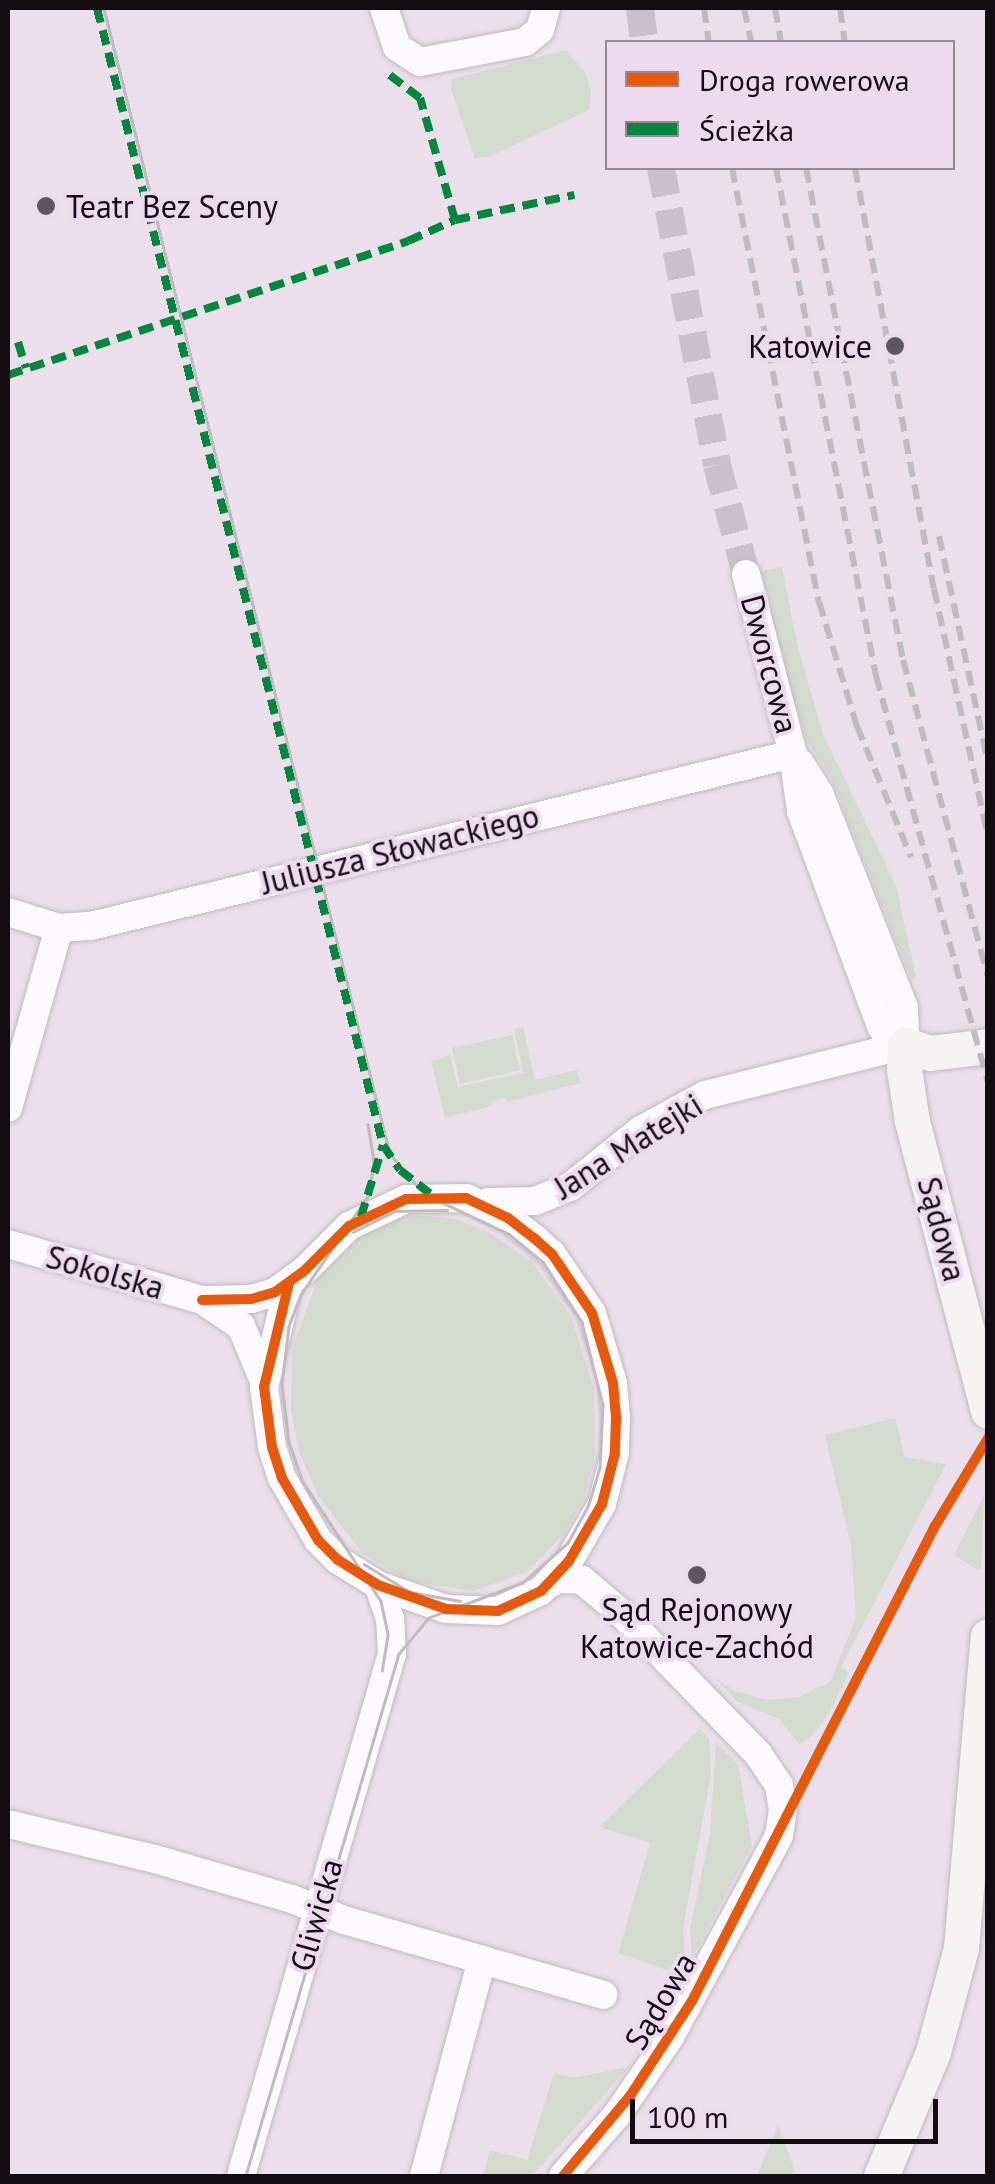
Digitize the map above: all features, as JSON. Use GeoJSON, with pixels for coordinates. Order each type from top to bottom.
{"type":"FeatureCollection","features":[{"type":"Feature","properties":{"kind":"main road"},"geometry":{"type":"LineString","coordinates":[[905,1045],[930,1053],[988,1046]]}},
{"type":"Feature","properties":{"kind":"main road","name":"Sądowa"},"geometry":{"type":"LineString","coordinates":[[905,1045],[912,1121],[988,1411]]}},
{"type":"Feature","properties":{"kind":"main road"},"geometry":{"type":"LineString","coordinates":[[882,2176],[934,2052],[960,1948],[988,1636]]}},
{"type":"Feature","properties":{"kind":"street"},"geometry":{"type":"LineString","coordinates":[[384,8],[397,46],[420,62],[526,42],[540,30],[546,8]]}},
{"type":"Feature","properties":{"kind":"street","name":"Dworcowa"},"geometry":{"type":"LineString","coordinates":[[746,574],[793,754]]}},
{"type":"Feature","properties":{"kind":"street"},"geometry":{"type":"LineString","coordinates":[[793,754],[802,811],[881,1026],[886,1034],[905,1045]]}},
{"type":"Feature","properties":{"kind":"street","name":"Juliusza Słowackiego"},"geometry":{"type":"LineString","coordinates":[[8,912],[59,928],[107,923],[793,754]]}},
{"type":"Feature","properties":{"kind":"street"},"geometry":{"type":"LineString","coordinates":[[8,1108],[59,928]]}},
{"type":"Feature","properties":{"kind":"street","name":"Jana Matejki"},"geometry":{"type":"LineString","coordinates":[[289,1283],[344,1229],[377,1208],[427,1196],[510,1204],[547,1198],[585,1177],[656,1120],[694,1100],[856,1054],[905,1045]]}},
{"type":"Feature","properties":{"kind":"street"},"geometry":{"type":"LineString","coordinates":[[289,1283],[264,1387],[272,1447],[299,1513],[327,1550],[378,1585],[463,1613],[498,1611],[528,1600],[547,1585],[590,1531],[602,1504],[615,1453],[613,1383],[592,1312],[552,1254],[508,1218],[466,1198]]}},
{"type":"Feature","properties":{"kind":"street","name":"Sokolska"},"geometry":{"type":"LineString","coordinates":[[8,1244],[202,1300],[251,1299],[289,1283]]}},
{"type":"Feature","properties":{"kind":"street","name":"Sokolska"},"geometry":{"type":"LineString","coordinates":[[202,1300],[246,1332],[264,1387]]}},
{"type":"Feature","properties":{"kind":"street","name":"Sądowa"},"geometry":{"type":"LineString","coordinates":[[547,1585],[566,1578],[588,1584],[758,1754],[779,1786],[783,1810],[778,1836],[670,2038],[617,2115],[563,2176]]}},
{"type":"Feature","properties":{"kind":"street","name":"Gliwicka"},"geometry":{"type":"LineString","coordinates":[[378,1585],[390,1619],[392,1654]]}},
{"type":"Feature","properties":{"kind":"street","name":"Gliwicka"},"geometry":{"type":"LineString","coordinates":[[241,2176],[392,1654],[411,1625],[439,1608]]}},
{"type":"Feature","properties":{"kind":"street"},"geometry":{"type":"LineString","coordinates":[[8,1824],[156,1859],[603,1995]]}},
{"type":"Feature","properties":{"kind":"street"},"geometry":{"type":"LineString","coordinates":[[424,2176],[482,1960]]}},
{"type":"Feature","properties":{"kind":"shaded area"},"geometry":{"type":"Polygon","coordinates":[[[566,50],[585,72],[591,91],[589,110],[488,157],[475,158],[451,89],[452,79],[566,50]]]}},
{"type":"Feature","properties":{"kind":"shaded area"},"geometry":{"type":"Polygon","coordinates":[[[782,567],[798,648],[823,734],[896,886],[916,977],[911,979],[831,778],[808,743],[790,691],[761,571],[782,567]]]}},
{"type":"Feature","properties":{"kind":"shaded area"},"geometry":{"type":"Polygon","coordinates":[[[523,1027],[535,1080],[577,1070],[580,1083],[507,1102],[505,1098],[490,1102],[491,1106],[445,1118],[431,1061],[450,1055],[458,1087],[523,1073],[514,1029],[523,1027]]]}},
{"type":"Feature","properties":{"kind":"shaded area"},"geometry":{"type":"Polygon","coordinates":[[[512,1035],[520,1070],[460,1084],[452,1048],[512,1035]]]}},
{"type":"Feature","properties":{"kind":"shaded area"},"geometry":{"type":"Polygon","coordinates":[[[419,1215],[456,1219],[490,1233],[532,1262],[571,1317],[594,1388],[595,1455],[585,1496],[566,1532],[528,1571],[474,1591],[409,1581],[363,1554],[318,1496],[299,1452],[291,1410],[292,1348],[318,1278],[359,1236],[392,1220],[419,1215]]]}},
{"type":"Feature","properties":{"kind":"shaded area"},"geometry":{"type":"Polygon","coordinates":[[[895,1418],[905,1457],[946,1464],[841,1667],[849,1673],[829,1713],[812,1736],[799,1744],[779,1719],[738,1702],[714,1677],[735,1691],[767,1700],[799,1697],[830,1682],[856,1617],[851,1546],[825,1435],[895,1418]]]}},
{"type":"Feature","properties":{"kind":"shaded area"},"geometry":{"type":"Polygon","coordinates":[[[984,1495],[981,1568],[978,1570],[954,1555],[984,1495]]]}},
{"type":"Feature","properties":{"kind":"shaded area"},"geometry":{"type":"Polygon","coordinates":[[[699,1729],[709,1738],[711,1774],[683,1928],[686,1969],[650,2035],[681,1975],[618,1953],[650,1843],[600,1827],[699,1729]]]}},
{"type":"Feature","properties":{"kind":"shaded area"},"geometry":{"type":"Polygon","coordinates":[[[716,1743],[738,1764],[752,1846],[692,1958],[690,1929],[710,1833],[716,1743]]]}},
{"type":"Feature","properties":{"kind":"shaded area"},"geometry":{"type":"Polygon","coordinates":[[[629,2067],[532,2176],[483,2176],[490,2150],[527,2160],[554,2073],[573,2078],[629,2067]]]}},
{"type":"Feature","properties":{"kind":"shaded area"},"geometry":{"type":"Polygon","coordinates":[[[778,2125],[795,2171],[790,2176],[757,2176],[778,2125]]]}},
{"type":"Feature","properties":{"kind":"tunnel"},"geometry":{"type":"LineString","coordinates":[[640,8],[644,40]]}},
{"type":"Feature","properties":{"kind":"tunnel"},"geometry":{"type":"LineString","coordinates":[[661,170],[717,465],[746,574]]}},
{"type":"Feature","properties":{"kind":"tram line"},"geometry":{"type":"LineString","coordinates":[[104,8],[390,1154],[424,1194],[509,1234],[543,1262],[582,1322],[603,1405],[600,1468],[589,1505],[568,1543],[523,1583],[429,1618],[399,1654],[246,2176]]}},
{"type":"Feature","properties":{"kind":"tram line"},"geometry":{"type":"LineString","coordinates":[[368,1124],[374,1162],[369,1195],[301,1295],[289,1327],[282,1385],[289,1442],[303,1482],[381,1601],[388,1635],[382,1671]]}},
{"type":"Feature","properties":{"kind":"tram line"},"geometry":{"type":"LineString","coordinates":[[353,1232],[395,1211],[447,1210]]}},
{"type":"Feature","properties":{"kind":"tram line"},"geometry":{"type":"LineString","coordinates":[[364,1564],[410,1592],[460,1601]]}},
{"type":"Feature","properties":{"kind":"railway"},"geometry":{"type":"LineString","coordinates":[[704,8],[709,40]]}},
{"type":"Feature","properties":{"kind":"railway"},"geometry":{"type":"LineString","coordinates":[[744,8],[751,40]]}},
{"type":"Feature","properties":{"kind":"railway"},"geometry":{"type":"LineString","coordinates":[[775,8],[781,40]]}},
{"type":"Feature","properties":{"kind":"railway"},"geometry":{"type":"LineString","coordinates":[[840,8],[845,40]]}},
{"type":"Feature","properties":{"kind":"railway"},"geometry":{"type":"LineString","coordinates":[[732,170],[819,602],[857,726],[911,857]]}},
{"type":"Feature","properties":{"kind":"railway"},"geometry":{"type":"LineString","coordinates":[[776,170],[876,676],[988,1083]]}},
{"type":"Feature","properties":{"kind":"railway"},"geometry":{"type":"LineString","coordinates":[[806,170],[903,660],[988,977]]}},
{"type":"Feature","properties":{"kind":"railway"},"geometry":{"type":"LineString","coordinates":[[855,170],[934,589],[988,837]]}},
{"type":"Feature","properties":{"kind":"railway"},"geometry":{"type":"LineString","coordinates":[[939,536],[988,763]]}},
{"type":"Feature","properties":{"kind":"marked path"},"geometry":{"type":"LineString","coordinates":[[97,8],[383,1145],[400,1170],[432,1195]]}},
{"type":"Feature","properties":{"kind":"marked path"},"geometry":{"type":"LineString","coordinates":[[8,375],[408,241],[455,220],[420,98],[387,73]]}},
{"type":"Feature","properties":{"kind":"marked path"},"geometry":{"type":"LineString","coordinates":[[455,220],[574,195]]}},
{"type":"Feature","properties":{"kind":"marked path"},"geometry":{"type":"LineString","coordinates":[[18,342],[26,368]]}},
{"type":"Feature","properties":{"kind":"marked path"},"geometry":{"type":"LineString","coordinates":[[361,1217],[383,1145]]}},
{"type":"Feature","properties":{"kind":"cycle path"},"geometry":{"type":"LineString","coordinates":[[202,1300],[251,1299],[275,1292],[303,1272],[349,1226],[406,1199],[466,1198],[508,1218],[534,1238],[552,1254],[592,1313],[613,1383],[616,1418],[615,1453],[602,1504],[569,1561],[541,1591],[498,1611],[446,1609],[378,1585],[338,1560],[318,1540],[282,1478],[272,1447],[264,1387],[289,1283]]}},
{"type":"Feature","properties":{"kind":"cycle path"},"geometry":{"type":"LineString","coordinates":[[563,2176],[630,2096],[692,2001],[935,1526],[988,1438]]}},
{"type":"Feature","properties":{"kind":"place","name":"Teatr Bez Sceny"},"geometry":{"type":"Point","coordinates":[46,206]}},
{"type":"Feature","properties":{"kind":"place","name":"Katowice"},"geometry":{"type":"Point","coordinates":[895,346]}},
{"type":"Feature","properties":{"kind":"place","name":"Sąd Rejonowy Katowice-Zachód"},"geometry":{"type":"Point","coordinates":[697,1575]}}]}
